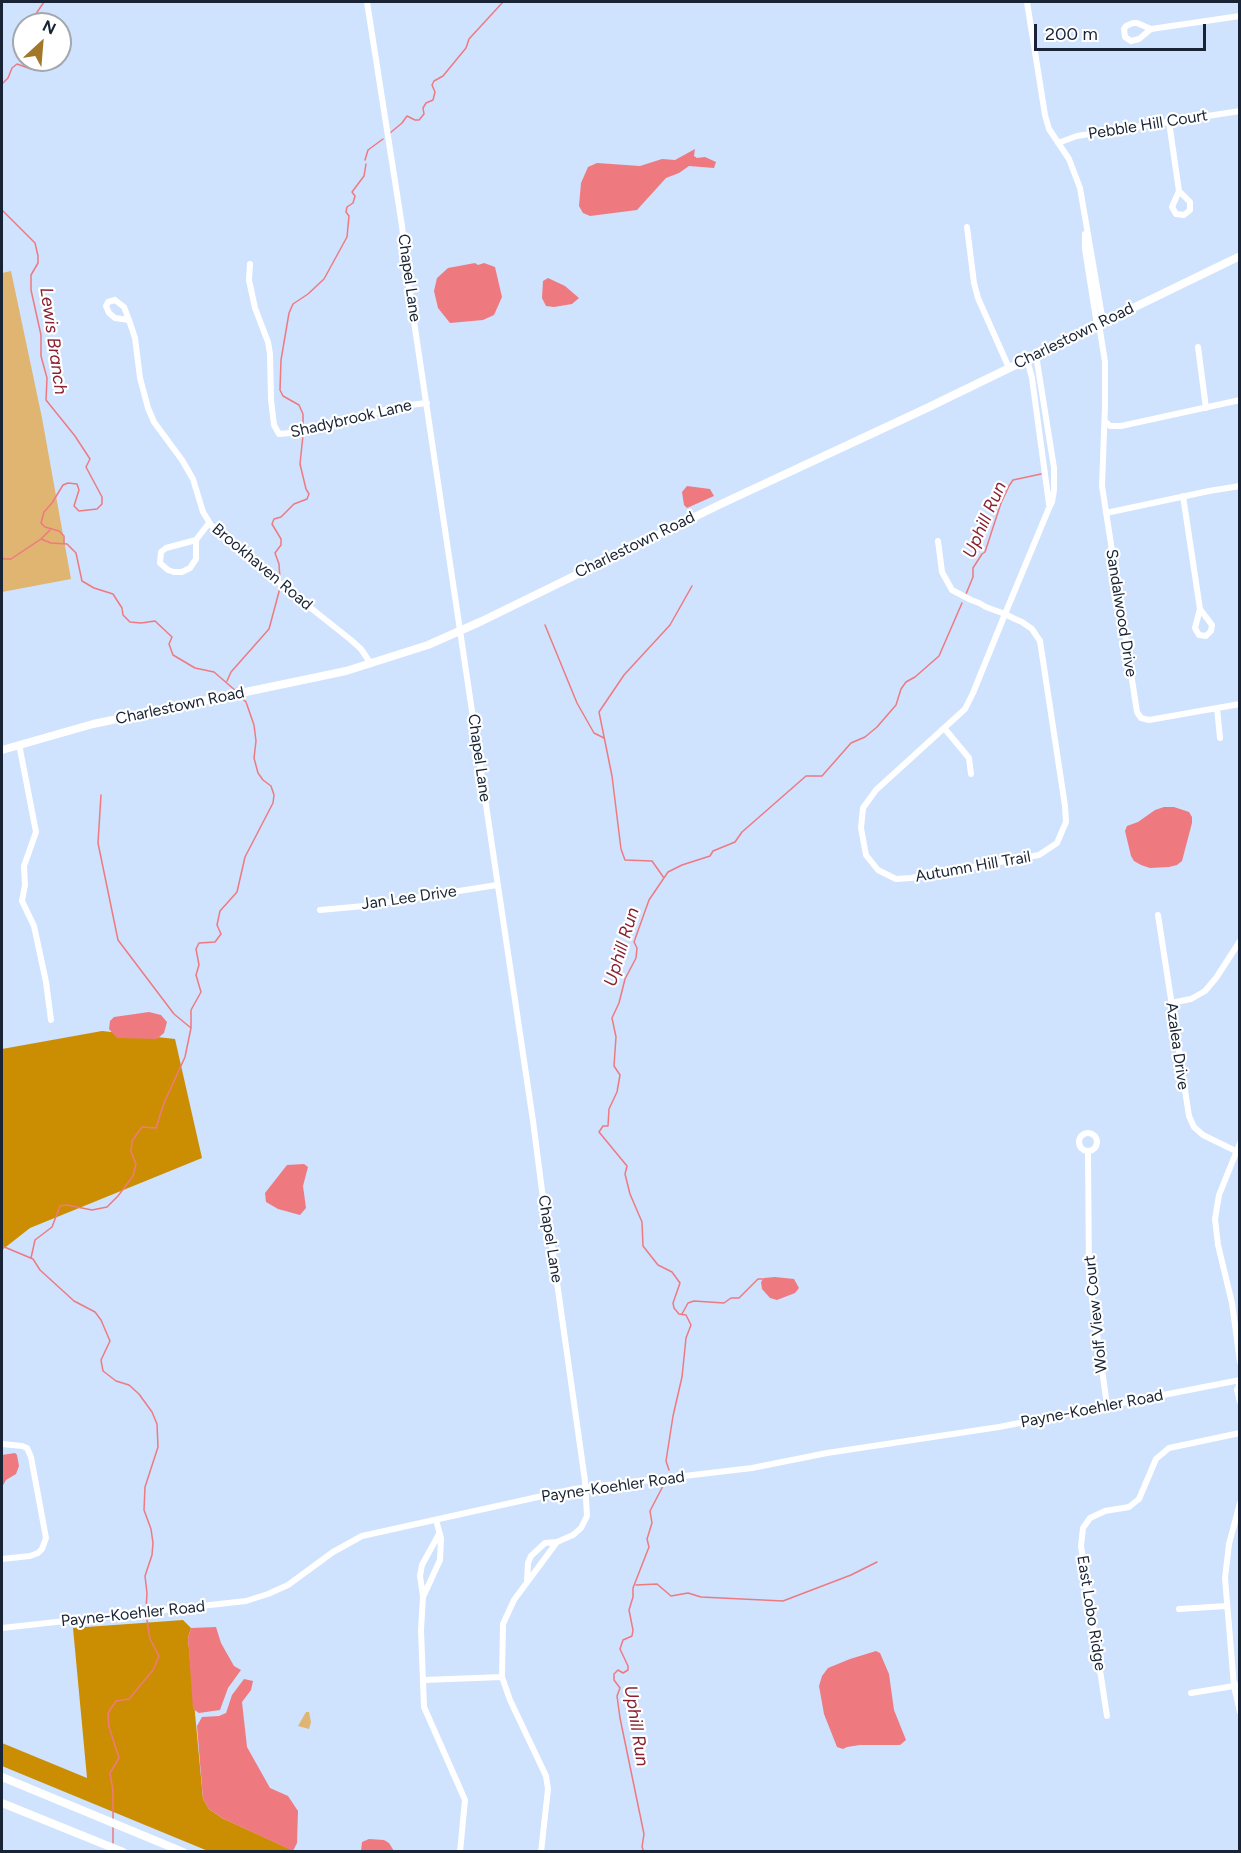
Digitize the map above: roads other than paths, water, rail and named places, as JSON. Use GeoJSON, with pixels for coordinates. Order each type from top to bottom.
{"type":"FeatureCollection","features":[{"type":"Feature","properties":{"kind":"highway"},"geometry":{"type":"LineString","coordinates":[[2,1778],[183,1851]]}},
{"type":"Feature","properties":{"kind":"highway"},"geometry":{"type":"LineString","coordinates":[[2,1803],[123,1851]]}},
{"type":"Feature","properties":{"kind":"main road","name":"Charlestown Road"},"geometry":{"type":"LineString","coordinates":[[2,750],[93,724],[371,664],[421,648],[1027,360],[1239,256]]}},
{"type":"Feature","properties":{"kind":"street","name":"Chapel Lane"},"geometry":{"type":"LineString","coordinates":[[367,2],[580,1437],[587,1516],[581,1528],[573,1535],[557,1542]]}},
{"type":"Feature","properties":{"kind":"street","name":"Sandalwood Drive"},"geometry":{"type":"LineString","coordinates":[[1027,2],[1045,115],[1050,129],[1076,173],[1086,224],[1105,362],[1102,479],[1138,716],[1149,720],[1239,704]]}},
{"type":"Feature","properties":{"kind":"street"},"geometry":{"type":"LineString","coordinates":[[1151,29],[1239,16]]}},
{"type":"Feature","properties":{"kind":"street","name":"Pebble Hill Court"},"geometry":{"type":"LineString","coordinates":[[1058,142],[1077,136],[1239,111]]}},
{"type":"Feature","properties":{"kind":"street"},"geometry":{"type":"LineString","coordinates":[[1168,122],[1179,191]]}},
{"type":"Feature","properties":{"kind":"street"},"geometry":{"type":"LineString","coordinates":[[966,228],[978,298],[1009,368]]}},
{"type":"Feature","properties":{"kind":"street","name":"Shadybrook Lane"},"geometry":{"type":"LineString","coordinates":[[250,264],[249,280],[255,308],[268,342],[271,400],[277,432],[280,435],[401,406],[427,403]]}},
{"type":"Feature","properties":{"kind":"street","name":"Brookhaven Road"},"geometry":{"type":"LineString","coordinates":[[129,320],[135,338],[140,378],[148,408],[158,429],[182,460],[193,479],[200,504],[209,523],[233,546],[351,640],[362,650],[371,664]]}},
{"type":"Feature","properties":{"kind":"street"},"geometry":{"type":"LineString","coordinates":[[1198,347],[1206,408]]}},
{"type":"Feature","properties":{"kind":"street","name":"Autumn Hill Trail"},"geometry":{"type":"LineString","coordinates":[[1005,614],[1032,629],[1042,648],[1066,814],[1064,830],[1052,848],[1039,855],[911,878],[890,877],[873,866],[866,855],[861,814],[866,801],[960,715],[969,701],[1005,614],[1049,508],[1054,490],[1054,468],[1036,355]]}},
{"type":"Feature","properties":{"kind":"street","name":"Autumn Hill Trail"},"geometry":{"type":"LineString","coordinates":[[1027,360],[1032,378],[1049,508]]}},
{"type":"Feature","properties":{"kind":"street"},"geometry":{"type":"LineString","coordinates":[[1105,406],[1106,423],[1112,427],[1239,400]]}},
{"type":"Feature","properties":{"kind":"street"},"geometry":{"type":"LineString","coordinates":[[1106,513],[1239,486]]}},
{"type":"Feature","properties":{"kind":"street"},"geometry":{"type":"LineString","coordinates":[[1183,496],[1200,609]]}},
{"type":"Feature","properties":{"kind":"street"},"geometry":{"type":"LineString","coordinates":[[196,540],[166,548],[161,552],[160,563],[174,572],[182,572],[190,568],[196,559],[196,540],[209,523]]}},
{"type":"Feature","properties":{"kind":"street"},"geometry":{"type":"LineString","coordinates":[[938,541],[942,572],[952,590],[1005,614]]}},
{"type":"Feature","properties":{"kind":"street"},"geometry":{"type":"LineString","coordinates":[[1217,708],[1220,738]]}},
{"type":"Feature","properties":{"kind":"street"},"geometry":{"type":"LineString","coordinates":[[945,729],[969,758],[971,774]]}},
{"type":"Feature","properties":{"kind":"street"},"geometry":{"type":"LineString","coordinates":[[19,744],[36,832],[24,867],[25,885],[22,901],[34,926],[46,982],[51,1020]]}},
{"type":"Feature","properties":{"kind":"street","name":"Jan Lee Drive"},"geometry":{"type":"LineString","coordinates":[[320,910],[364,906],[497,885]]}},
{"type":"Feature","properties":{"kind":"street","name":"Azalea Drive"},"geometry":{"type":"LineString","coordinates":[[1158,915],[1183,1089],[1191,1122],[1203,1135],[1238,1152]]}},
{"type":"Feature","properties":{"kind":"street"},"geometry":{"type":"LineString","coordinates":[[1171,1003],[1191,999],[1205,991],[1239,941]]}},
{"type":"Feature","properties":{"kind":"street"},"geometry":{"type":"LineString","coordinates":[[1239,1143],[1238,1152],[1218,1195],[1215,1220],[1218,1245],[1232,1303],[1239,1362]]}},
{"type":"Feature","properties":{"kind":"street","name":"Wolf View Court"},"geometry":{"type":"LineString","coordinates":[[1088,1151],[1089,1277],[1107,1405]]}},
{"type":"Feature","properties":{"kind":"street"},"geometry":{"type":"LineString","coordinates":[[1239,1382],[1237,1390],[1239,1402]]}},
{"type":"Feature","properties":{"kind":"street","name":"Payne-Koehler Road"},"geometry":{"type":"LineString","coordinates":[[2,1628],[210,1606],[257,1598],[288,1585],[333,1552],[362,1536],[585,1487],[752,1468],[999,1427],[1239,1382]]}},
{"type":"Feature","properties":{"kind":"street","name":"East Lobo Ridge"},"geometry":{"type":"LineString","coordinates":[[1107,1716],[1081,1546],[1083,1528],[1090,1518],[1105,1511],[1129,1507],[1139,1500],[1156,1459],[1169,1448],[1239,1433]]}},
{"type":"Feature","properties":{"kind":"street"},"geometry":{"type":"LineString","coordinates":[[2,1444],[27,1448],[31,1457],[46,1538],[38,1553],[2,1559]]}},
{"type":"Feature","properties":{"kind":"street"},"geometry":{"type":"LineString","coordinates":[[1239,1503],[1226,1561],[1226,1606],[1239,1712]]}},
{"type":"Feature","properties":{"kind":"street"},"geometry":{"type":"LineString","coordinates":[[423,1598],[440,1560],[441,1547],[436,1520]]}},
{"type":"Feature","properties":{"kind":"street"},"geometry":{"type":"LineString","coordinates":[[439,1533],[422,1565],[420,1576],[423,1598],[421,1630],[424,1707],[465,1800],[460,1851]]}},
{"type":"Feature","properties":{"kind":"street"},"geometry":{"type":"LineString","coordinates":[[527,1582],[528,1563],[531,1556],[545,1543],[557,1542]]}},
{"type":"Feature","properties":{"kind":"street"},"geometry":{"type":"LineString","coordinates":[[541,1851],[548,1789],[546,1776],[510,1700],[502,1677],[503,1624],[514,1600],[557,1542]]}},
{"type":"Feature","properties":{"kind":"street"},"geometry":{"type":"LineString","coordinates":[[1179,1609],[1226,1606]]}},
{"type":"Feature","properties":{"kind":"street"},"geometry":{"type":"LineString","coordinates":[[424,1680],[502,1677]]}},
{"type":"Feature","properties":{"kind":"street"},"geometry":{"type":"LineString","coordinates":[[1191,1693],[1237,1686]]}},
{"type":"Feature","properties":{"kind":"waterway","name":"Lewis Branch"},"geometry":{"type":"LineString","coordinates":[[37,12],[44,2]]}},
{"type":"Feature","properties":{"kind":"waterway"},"geometry":{"type":"LineString","coordinates":[[390,133],[407,116],[419,120],[424,114],[423,108],[426,103],[433,100],[434,81],[443,76],[466,48],[469,39],[503,2]]}},
{"type":"Feature","properties":{"kind":"waterway","name":"Lewis Branch"},"geometry":{"type":"LineString","coordinates":[[2,84],[8,78],[12,68]]}},
{"type":"Feature","properties":{"kind":"waterway"},"geometry":{"type":"LineString","coordinates":[[365,160],[368,150],[383,139]]}},
{"type":"Feature","properties":{"kind":"waterway"},"geometry":{"type":"LineString","coordinates":[[303,428],[303,414],[299,405],[283,396],[280,390],[281,360],[289,313],[293,304],[324,279],[347,237],[349,216],[346,212],[347,207],[353,203],[355,196],[352,192],[364,176],[366,164]]}},
{"type":"Feature","properties":{"kind":"waterway","name":"Lewis Branch"},"geometry":{"type":"LineString","coordinates":[[2,210],[35,243],[38,263],[31,275],[31,290],[41,335],[41,356],[47,378],[46,400],[90,459],[86,467],[102,497],[102,504],[97,509],[79,511],[74,506],[79,490],[77,484],[63,485],[44,512],[41,523],[45,527],[59,531],[64,536],[64,543]]}},
{"type":"Feature","properties":{"kind":"waterway"},"geometry":{"type":"LineString","coordinates":[[280,579],[279,564],[275,553],[281,545],[281,539],[272,524],[274,519],[281,517],[294,504],[307,499],[309,494],[300,464],[303,435]]}},
{"type":"Feature","properties":{"kind":"waterway","name":"Uphill Run"},"geometry":{"type":"LineString","coordinates":[[966,594],[973,577],[973,568],[985,552],[1009,486],[1013,480],[1041,474]]}},
{"type":"Feature","properties":{"kind":"waterway"},"geometry":{"type":"LineString","coordinates":[[41,539],[50,530]]}},
{"type":"Feature","properties":{"kind":"waterway"},"geometry":{"type":"LineString","coordinates":[[2,557],[11,559],[41,539],[51,543],[67,544],[76,553],[82,581],[94,588],[113,594],[122,608],[123,615],[130,622],[155,621],[172,637],[169,644],[173,655],[195,668],[214,672],[236,691]]}},
{"type":"Feature","properties":{"kind":"waterway"},"geometry":{"type":"LineString","coordinates":[[664,878],[652,861],[625,860],[621,849],[612,776],[599,712],[624,675],[670,625],[692,586]]}},
{"type":"Feature","properties":{"kind":"waterway"},"geometry":{"type":"LineString","coordinates":[[227,681],[231,672],[269,629],[280,588]]}},
{"type":"Feature","properties":{"kind":"waterway","name":"Uphill Run"},"geometry":{"type":"LineString","coordinates":[[669,1470],[666,1461],[682,1377],[686,1338],[691,1325],[686,1315],[679,1314],[674,1308],[673,1303],[680,1283],[672,1272],[658,1265],[643,1246],[642,1222],[630,1194],[625,1174],[627,1166],[599,1132],[603,1126],[608,1126],[609,1109],[617,1092],[620,1075],[614,1066],[616,1037],[612,1018],[619,1003],[625,979],[636,958],[637,948],[634,942],[649,900],[668,872],[710,856],[713,851],[735,842],[742,832],[806,776],[822,776],[851,743],[865,737],[877,727],[896,705],[906,682],[939,656],[962,603]]}},
{"type":"Feature","properties":{"kind":"waterway"},"geometry":{"type":"LineString","coordinates":[[545,625],[577,703],[594,733],[604,738]]}},
{"type":"Feature","properties":{"kind":"waterway"},"geometry":{"type":"LineString","coordinates":[[31,1258],[35,1240],[52,1227],[60,1206],[67,1205],[92,1210],[107,1207],[118,1196],[133,1176],[136,1164],[131,1152],[132,1141],[142,1127],[156,1128],[164,1103],[185,1057],[191,1028],[191,1010],[201,992],[196,975],[199,965],[196,949],[199,943],[215,942],[221,934],[217,925],[220,911],[237,892],[245,857],[273,803],[274,795],[271,786],[258,773],[254,758],[256,741],[254,725],[246,702],[241,697]]}},
{"type":"Feature","properties":{"kind":"waterway"},"geometry":{"type":"LineString","coordinates":[[101,795],[98,843],[118,940],[174,1014],[191,1028]]}},
{"type":"Feature","properties":{"kind":"waterway"},"geometry":{"type":"LineString","coordinates":[[2,1246],[33,1259],[40,1270],[74,1301],[95,1312],[110,1341],[101,1360],[103,1371],[116,1381],[129,1385],[139,1394],[152,1412],[157,1424],[158,1447],[145,1487],[144,1510],[153,1543],[152,1555],[145,1576],[146,1610]]}},
{"type":"Feature","properties":{"kind":"waterway"},"geometry":{"type":"LineString","coordinates":[[682,1314],[688,1303],[694,1301],[724,1303],[731,1298],[739,1298],[758,1279],[763,1279]]}},
{"type":"Feature","properties":{"kind":"waterway","name":"Uphill Run"},"geometry":{"type":"LineString","coordinates":[[644,1852],[642,1847],[644,1834],[620,1718],[617,1696],[620,1688],[614,1680],[614,1674],[618,1670],[623,1673],[628,1670],[620,1649],[623,1640],[632,1636],[629,1610],[633,1588],[649,1547],[647,1539],[652,1523],[650,1511],[664,1484]]}},
{"type":"Feature","properties":{"kind":"waterway"},"geometry":{"type":"LineString","coordinates":[[636,1585],[657,1584],[671,1596],[688,1593],[701,1597],[783,1601],[851,1575],[877,1562]]}},
{"type":"Feature","properties":{"kind":"waterway"},"geometry":{"type":"LineString","coordinates":[[113,1819],[113,1791],[110,1773],[119,1758],[109,1727],[108,1713],[116,1701],[129,1699],[153,1670],[159,1656],[150,1639],[146,1614]]}},
{"type":"Feature","properties":{"kind":"waterway"},"geometry":{"type":"LineString","coordinates":[[113,1827],[113,1843]]}}]}
